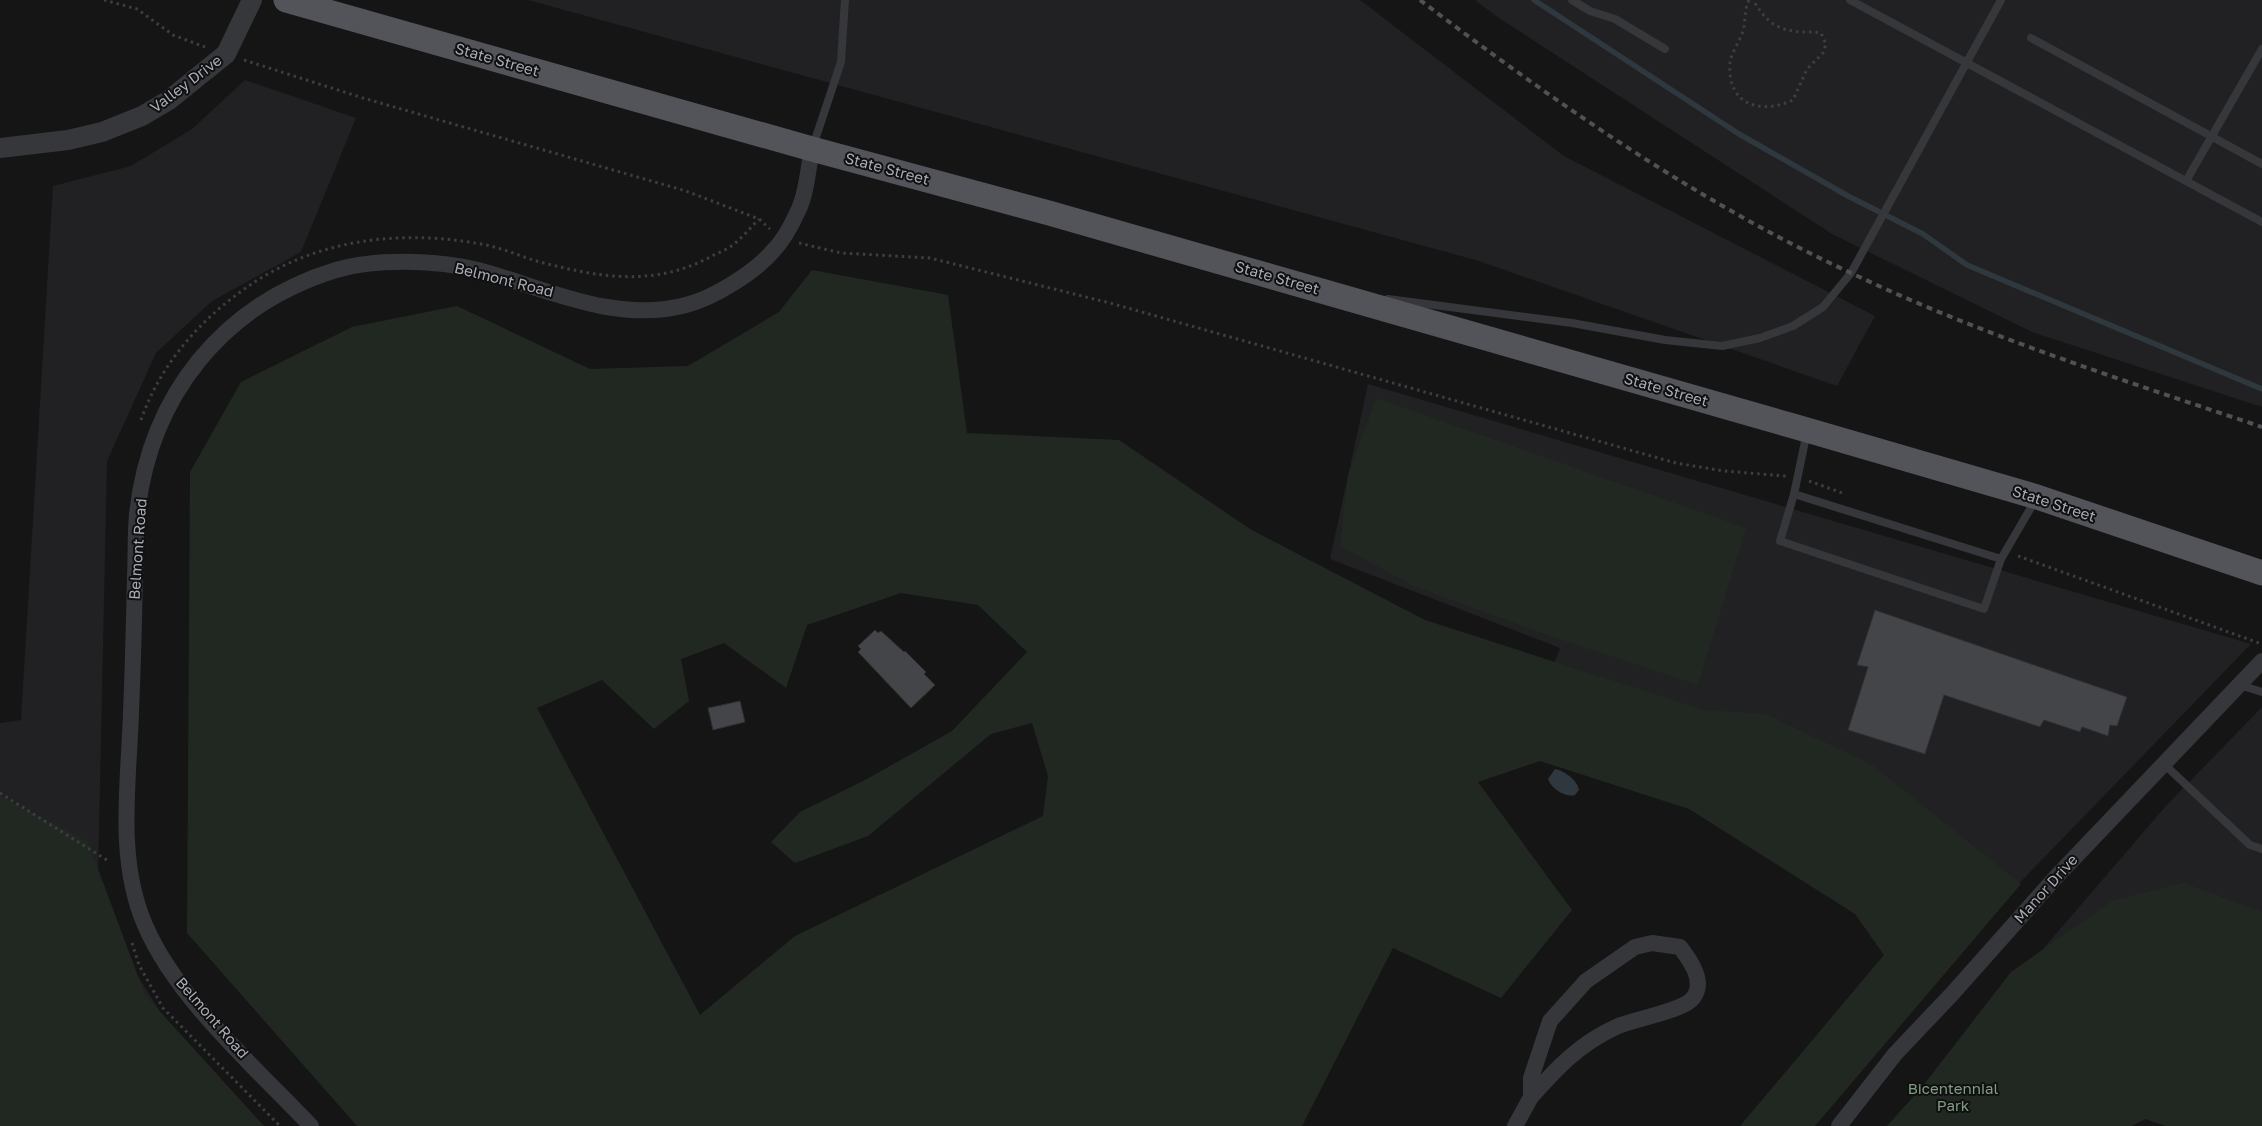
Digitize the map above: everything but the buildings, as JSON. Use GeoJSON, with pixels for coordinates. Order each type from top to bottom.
{"type":"FeatureCollection","features":[{"type":"Feature","properties":{"kind":"main road","name":"State Street"},"geometry":{"type":"LineString","coordinates":[[286,0],[812,149],[1049,212],[1807,430],[2037,498],[2262,573]]}},
{"type":"Feature","properties":{"kind":"street","name":"Valley Drive"},"geometry":{"type":"LineString","coordinates":[[0,148],[68,140],[102,132],[142,116],[169,100],[226,54],[252,0]]}},
{"type":"Feature","properties":{"kind":"street","name":"Belmont Road"},"geometry":{"type":"LineString","coordinates":[[311,1126],[193,1002],[169,969],[144,924],[130,876],[126,830],[130,776],[137,513],[149,456],[162,419],[182,382],[227,328],[275,296],[336,270],[372,263],[428,263],[473,269],[596,305],[644,312],[689,305],[736,282],[774,251],[800,208],[812,149]]}},
{"type":"Feature","properties":{"kind":"street","name":"Manor Drive"},"geometry":{"type":"LineString","coordinates":[[1839,1126],[1894,1054],[1952,994],[2056,877],[2262,661]]}},
{"type":"Feature","properties":{"kind":"street"},"geometry":{"type":"LineString","coordinates":[[1514,1126],[1531,1097],[1570,1055],[1594,1039],[1634,1020],[1680,1007],[1693,999],[1699,987],[1694,970],[1680,947],[1652,943],[1635,947],[1586,981],[1570,997],[1550,1021],[1531,1078],[1531,1097]]}},
{"type":"Feature","properties":{"kind":"lane"},"geometry":{"type":"LineString","coordinates":[[812,149],[841,62],[845,0]]}},
{"type":"Feature","properties":{"kind":"lane"},"geometry":{"type":"LineString","coordinates":[[1572,0],[1590,11],[1615,19],[1665,48]]}},
{"type":"Feature","properties":{"kind":"lane"},"geometry":{"type":"LineString","coordinates":[[1850,0],[1967,61],[2262,222]]}},
{"type":"Feature","properties":{"kind":"lane"},"geometry":{"type":"LineString","coordinates":[[1317,289],[1572,323],[1665,340],[1722,346],[1760,338],[1793,326],[1823,307],[1850,274],[2001,0]]}},
{"type":"Feature","properties":{"kind":"lane"},"geometry":{"type":"LineString","coordinates":[[2031,38],[2262,164]]}},
{"type":"Feature","properties":{"kind":"lane"},"geometry":{"type":"LineString","coordinates":[[2186,181],[2262,49]]}},
{"type":"Feature","properties":{"kind":"lane"},"geometry":{"type":"LineString","coordinates":[[1807,430],[1794,494],[1780,541],[1984,609],[2001,559],[2037,498]]}},
{"type":"Feature","properties":{"kind":"lane"},"geometry":{"type":"LineString","coordinates":[[1794,494],[2001,559]]}},
{"type":"Feature","properties":{"kind":"lane"},"geometry":{"type":"LineString","coordinates":[[2239,685],[2262,692]]}},
{"type":"Feature","properties":{"kind":"lane"},"geometry":{"type":"LineString","coordinates":[[2164,764],[2250,845],[2262,849]]}},
{"type":"Feature","properties":{"kind":"path"},"geometry":{"type":"LineString","coordinates":[[104,0],[137,9],[173,35],[226,54],[363,98],[686,191],[759,219],[781,239],[841,253],[930,258],[1110,303],[1676,463],[1724,471],[1798,477],[1852,496]]}},
{"type":"Feature","properties":{"kind":"path"},"geometry":{"type":"LineString","coordinates":[[1749,0],[1744,28],[1730,60],[1730,70],[1735,91],[1745,104],[1755,106],[1784,104],[1793,100],[1807,69],[1823,54],[1826,44],[1821,33],[1810,30],[1794,32],[1776,25],[1760,14],[1753,0]]}},
{"type":"Feature","properties":{"kind":"path"},"geometry":{"type":"LineString","coordinates":[[139,426],[148,402],[169,364],[190,338],[219,308],[248,286],[312,254],[347,244],[382,238],[421,237],[487,246],[541,262],[605,277],[634,278],[674,273],[702,262],[734,245],[759,219]]}},
{"type":"Feature","properties":{"kind":"path"},"geometry":{"type":"LineString","coordinates":[[2005,551],[2262,644]]}},
{"type":"Feature","properties":{"kind":"path"},"geometry":{"type":"LineString","coordinates":[[0,793],[110,862]]}},
{"type":"Feature","properties":{"kind":"path"},"geometry":{"type":"LineString","coordinates":[[110,854],[112,872]]}},
{"type":"Feature","properties":{"kind":"path"},"geometry":{"type":"LineString","coordinates":[[130,937],[139,965],[163,1008],[280,1126]]}},
{"type":"Feature","properties":{"kind":"shaded area"},"geometry":{"type":"Polygon","coordinates":[[[528,0],[1360,0],[1564,156],[1875,316],[1837,386],[1479,261],[528,0]]]}},
{"type":"Feature","properties":{"kind":"shaded area"},"geometry":{"type":"Polygon","coordinates":[[[1475,0],[2262,0],[2262,407],[2032,332],[1832,234],[1499,18],[1475,0]]]}},
{"type":"Feature","properties":{"kind":"shaded area"},"geometry":{"type":"Polygon","coordinates":[[[245,80],[356,118],[301,252],[212,301],[156,353],[107,461],[98,877],[126,957],[174,1034],[0,1126],[0,723],[21,720],[53,186],[131,166],[192,129],[245,80]]]}},
{"type":"Feature","properties":{"kind":"shaded area"},"geometry":{"type":"Polygon","coordinates":[[[1368,384],[2251,644],[1938,967],[1551,672],[1560,648],[1330,559],[1368,384]]]}},
{"type":"Feature","properties":{"kind":"shaded area"},"geometry":{"type":"Polygon","coordinates":[[[2262,707],[2262,1126],[1958,1048],[2165,807],[2262,707]]]}},
{"type":"Feature","properties":{"kind":"shaded area"},"geometry":{"type":"Polygon","coordinates":[[[1555,769],[1573,779],[1579,790],[1575,795],[1563,794],[1552,786],[1548,779],[1555,769]]]}},
{"type":"Feature","properties":{"kind":"green space"},"geometry":{"type":"Polygon","coordinates":[[[812,270],[948,295],[967,433],[1119,440],[1250,529],[1425,620],[1704,710],[1766,714],[1872,765],[2021,884],[1815,1126],[1740,1126],[1884,955],[1855,914],[1689,809],[1540,761],[1478,782],[1572,910],[1501,998],[1393,948],[1302,1126],[357,1126],[187,933],[190,472],[241,382],[352,327],[457,306],[590,369],[688,366],[779,312],[812,270]],[[901,593],[807,625],[786,688],[724,643],[681,659],[689,701],[654,729],[602,680],[537,708],[700,1015],[795,936],[1043,816],[1048,776],[1032,723],[991,734],[868,836],[795,863],[771,842],[800,812],[865,780],[952,731],[1027,652],[978,605],[901,593]]]}},
{"type":"Feature","properties":{"kind":"green space"},"geometry":{"type":"Polygon","coordinates":[[[1376,398],[1746,528],[1698,685],[1550,636],[1411,585],[1340,546],[1348,476],[1376,398]]]}},
{"type":"Feature","properties":{"kind":"green space"},"geometry":{"type":"Polygon","coordinates":[[[0,796],[88,842],[145,995],[264,1126],[0,1126],[0,796]]]}},
{"type":"Feature","properties":{"kind":"green space","name":"Bicentennial Park"},"geometry":{"type":"Polygon","coordinates":[[[2184,883],[2262,912],[2262,1126],[2166,1126],[2145,1119],[2132,1126],[1887,1126],[1922,1087],[2011,972],[2112,901],[2184,883]]]}},
{"type":"Feature","properties":{"kind":"waterway"},"geometry":{"type":"LineString","coordinates":[[1534,0],[1739,134],[1848,196],[1923,234],[1967,265],[2262,389]]}},
{"type":"Feature","properties":{"kind":"railway"},"geometry":{"type":"LineString","coordinates":[[1420,0],[1523,76],[1628,148],[1682,182],[1794,245],[1901,296],[2002,337],[2262,427]]}}]}
